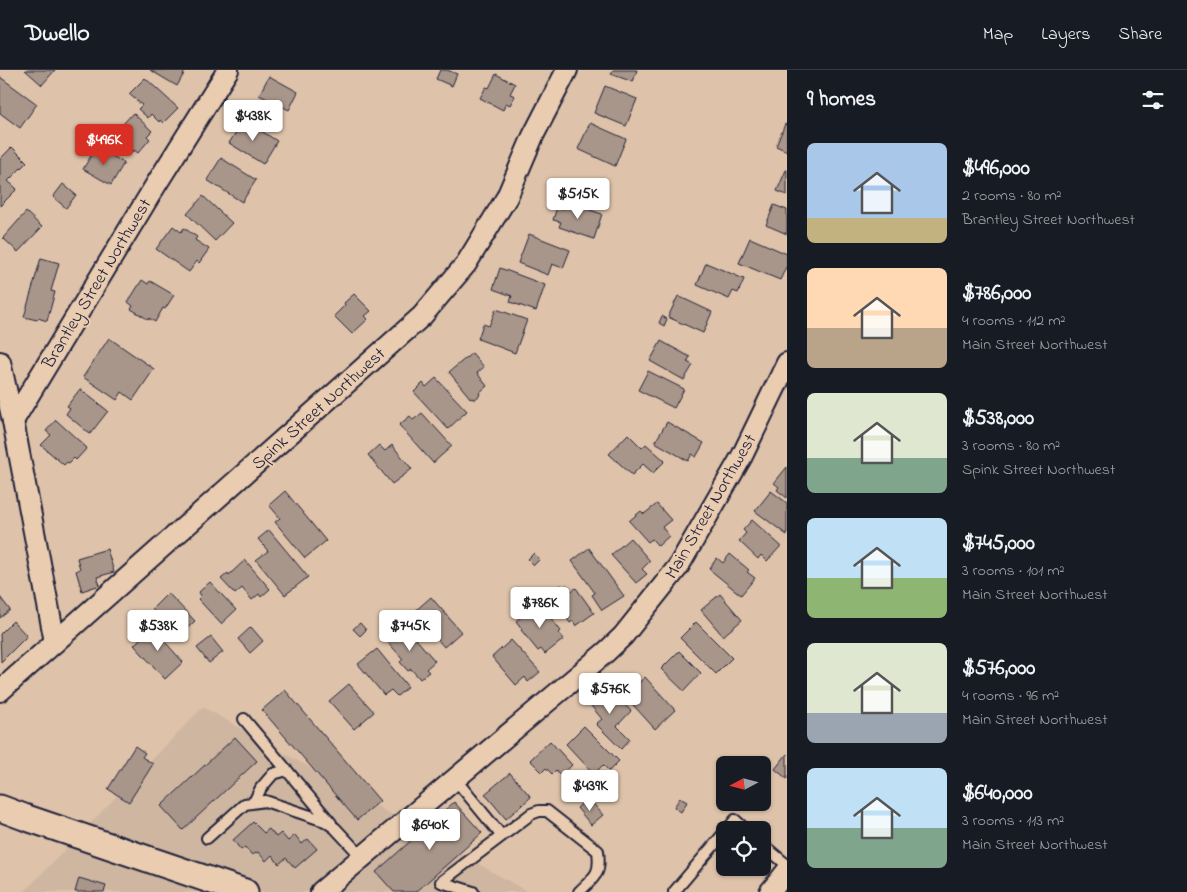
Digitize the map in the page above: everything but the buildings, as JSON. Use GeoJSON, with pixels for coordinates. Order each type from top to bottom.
{"type":"FeatureCollection","features":[{"type":"Feature","properties":{"kind":"street","name":"Brantley Street Northwest"},"geometry":{"type":"LineString","coordinates":[[13,421],[157,183],[228,70]]}},
{"type":"Feature","properties":{"kind":"street","name":"Spink Street Northwest"},"geometry":{"type":"LineString","coordinates":[[0,691],[422,316],[466,264],[507,197],[566,70]]}},
{"type":"Feature","properties":{"kind":"street"},"geometry":{"type":"LineString","coordinates":[[0,362],[55,642]]}},
{"type":"Feature","properties":{"kind":"street","name":"Main Street Northwest"},"geometry":{"type":"LineString","coordinates":[[321,892],[623,636],[678,567],[742,456],[787,363]]}},
{"type":"Feature","properties":{"kind":"street"},"geometry":{"type":"LineString","coordinates":[[0,808],[24,818],[245,892]]}},
{"type":"Feature","properties":{"kind":"street"},"geometry":{"type":"LineString","coordinates":[[775,890],[787,871]]}},
{"type":"Feature","properties":{"kind":"lane"},"geometry":{"type":"LineString","coordinates":[[244,719],[335,828],[362,857]]}},
{"type":"Feature","properties":{"kind":"lane"},"geometry":{"type":"LineString","coordinates":[[254,802],[261,788],[273,774],[287,770]]}},
{"type":"Feature","properties":{"kind":"lane"},"geometry":{"type":"LineString","coordinates":[[455,779],[501,836]]}},
{"type":"Feature","properties":{"kind":"lane"},"geometry":{"type":"LineString","coordinates":[[207,838],[245,804],[265,801],[325,821],[335,828]]}},
{"type":"Feature","properties":{"kind":"lane"},"geometry":{"type":"LineString","coordinates":[[473,892],[441,882],[531,814],[539,811],[547,811],[598,851],[599,868],[595,876],[580,892]]}},
{"type":"Feature","properties":{"kind":"lane"},"geometry":{"type":"LineString","coordinates":[[674,892],[716,843]]}},
{"type":"Feature","properties":{"kind":"lane"},"geometry":{"type":"LineString","coordinates":[[771,852],[787,865]]}},
{"type":"Feature","properties":{"kind":"shaded area"},"geometry":{"type":"Polygon","coordinates":[[[203,707],[528,892],[24,892],[203,707]]]}}]}
